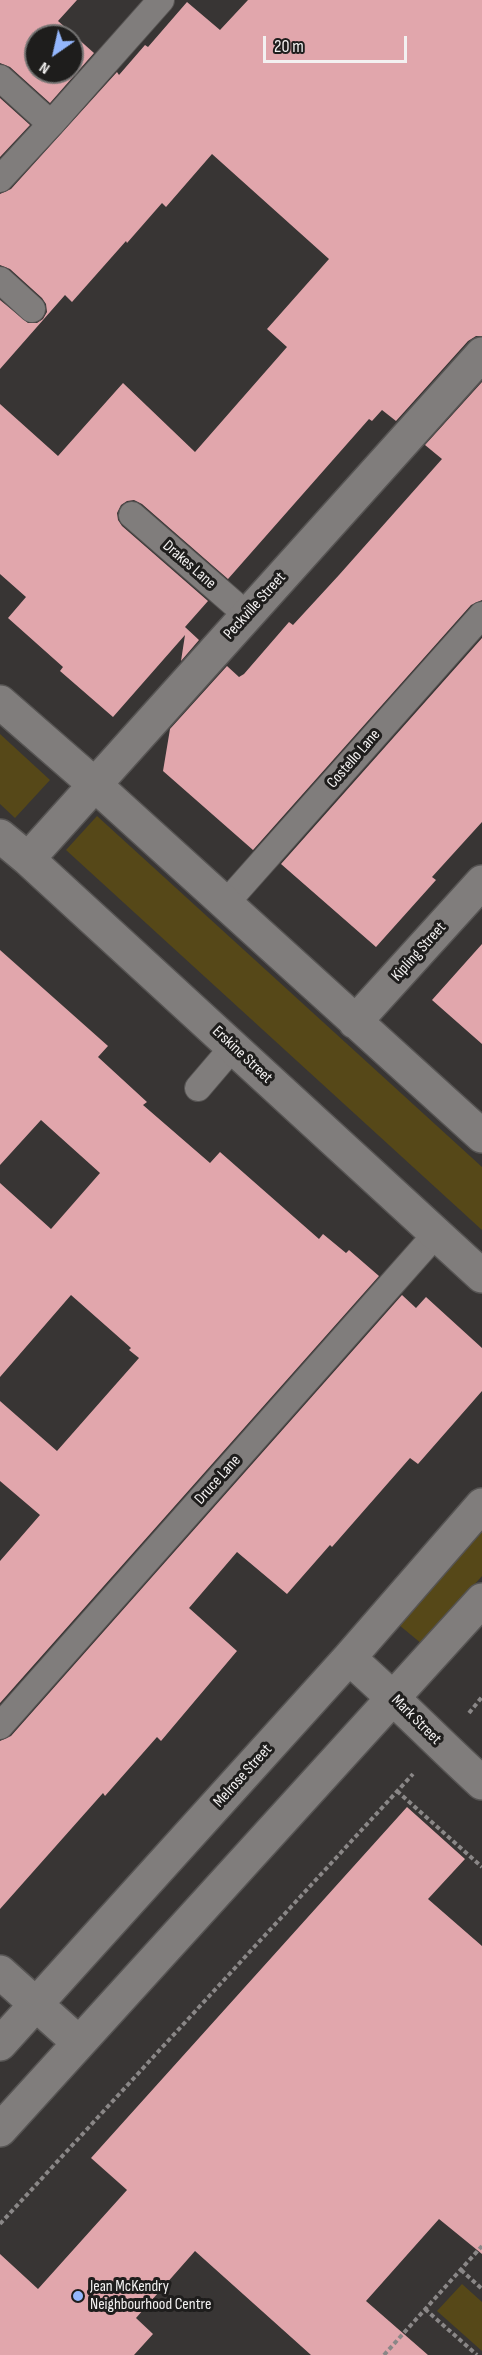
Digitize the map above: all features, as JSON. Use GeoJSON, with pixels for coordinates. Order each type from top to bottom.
{"type":"FeatureCollection","features":[{"type":"Feature","properties":{"kind":"street","name":"Peckville Street"},"geometry":{"type":"LineString","coordinates":[[28,859],[482,354]]}},
{"type":"Feature","properties":{"kind":"street"},"geometry":{"type":"LineString","coordinates":[[0,702],[94,784],[482,1136]]}},
{"type":"Feature","properties":{"kind":"street","name":"Erskine Street"},"geometry":{"type":"LineString","coordinates":[[0,836],[28,859],[482,1276]]}},
{"type":"Feature","properties":{"kind":"street","name":"Kipling Street"},"geometry":{"type":"LineString","coordinates":[[355,1022],[482,882]]}},
{"type":"Feature","properties":{"kind":"street","name":"Melrose Street"},"geometry":{"type":"LineString","coordinates":[[0,2044],[348,1658],[482,1505]]}},
{"type":"Feature","properties":{"kind":"street"},"geometry":{"type":"LineString","coordinates":[[3,2121],[482,1600]]}},
{"type":"Feature","properties":{"kind":"street","name":"Mark Street"},"geometry":{"type":"LineString","coordinates":[[348,1658],[393,1697],[440,1745],[482,1783]]}},
{"type":"Feature","properties":{"kind":"street"},"geometry":{"type":"LineString","coordinates":[[0,1972],[78,2042]]}},
{"type":"Feature","properties":{"kind":"lane"},"geometry":{"type":"LineString","coordinates":[[0,179],[161,0]]}},
{"type":"Feature","properties":{"kind":"lane"},"geometry":{"type":"LineString","coordinates":[[0,78],[51,124]]}},
{"type":"Feature","properties":{"kind":"lane"},"geometry":{"type":"LineString","coordinates":[[0,280],[32,309]]}},
{"type":"Feature","properties":{"kind":"lane","name":"Drakes Lane"},"geometry":{"type":"LineString","coordinates":[[132,515],[247,615]]}},
{"type":"Feature","properties":{"kind":"lane","name":"Costello Lane"},"geometry":{"type":"LineString","coordinates":[[226,903],[482,615]]}},
{"type":"Feature","properties":{"kind":"lane"},"geometry":{"type":"LineString","coordinates":[[198,1088],[233,1047]]}},
{"type":"Feature","properties":{"kind":"lane","name":"Druce Lane"},"geometry":{"type":"LineString","coordinates":[[0,1726],[436,1234]]}},
{"type":"Feature","properties":{"kind":"path"},"geometry":{"type":"LineString","coordinates":[[0,2224],[440,1745]]}},
{"type":"Feature","properties":{"kind":"path"},"geometry":{"type":"LineString","coordinates":[[397,1791],[482,1867]]}},
{"type":"Feature","properties":{"kind":"path"},"geometry":{"type":"LineString","coordinates":[[384,2355],[482,2246]]}},
{"type":"Feature","properties":{"kind":"path"},"geometry":{"type":"LineString","coordinates":[[461,2270],[482,2289]]}},
{"type":"Feature","properties":{"kind":"path"},"geometry":{"type":"LineString","coordinates":[[425,2309],[477,2355]]}},
{"type":"Feature","properties":{"kind":"shaded area"},"geometry":{"type":"Polygon","coordinates":[[[0,734],[50,780],[15,818],[0,804],[0,734]]]}},
{"type":"Feature","properties":{"kind":"shaded area"},"geometry":{"type":"Polygon","coordinates":[[[97,816],[482,1167],[482,1230],[66,850],[97,816]]]}},
{"type":"Feature","properties":{"kind":"shaded area"},"geometry":{"type":"Polygon","coordinates":[[[482,1532],[482,1576],[422,1644],[399,1625],[482,1532]]]}},
{"type":"Feature","properties":{"kind":"shaded area"},"geometry":{"type":"Polygon","coordinates":[[[462,2284],[482,2302],[482,2351],[437,2311],[462,2284]]]}},
{"type":"Feature","properties":{"kind":"building"},"geometry":{"type":"Polygon","coordinates":[[[0,0],[77,0],[58,21],[61,24],[24,24],[24,80],[10,67],[0,63],[0,0]]]}},
{"type":"Feature","properties":{"kind":"building"},"geometry":{"type":"Polygon","coordinates":[[[248,0],[482,0],[482,336],[476,336],[468,341],[396,421],[382,410],[372,421],[369,419],[228,579],[142,504],[134,500],[121,505],[117,513],[122,526],[208,601],[185,627],[199,640],[181,661],[185,635],[113,717],[60,671],[63,667],[8,618],[26,597],[0,574],[0,404],[58,456],[123,383],[195,452],[287,347],[267,329],[329,259],[212,154],[166,207],[162,203],[72,302],[65,295],[0,369],[0,300],[28,323],[37,323],[47,312],[42,298],[10,269],[0,265],[0,194],[11,189],[117,72],[119,75],[145,45],[148,47],[187,2],[220,30],[248,0]]]}},
{"type":"Feature","properties":{"kind":"building"},"geometry":{"type":"Polygon","coordinates":[[[84,44],[94,53],[84,64],[84,44]]]}},
{"type":"Feature","properties":{"kind":"building"},"geometry":{"type":"Polygon","coordinates":[[[29,84],[67,84],[50,103],[29,84]]]}},
{"type":"Feature","properties":{"kind":"building"},"geometry":{"type":"Polygon","coordinates":[[[0,98],[30,125],[0,157],[0,98]]]}},
{"type":"Feature","properties":{"kind":"building"},"geometry":{"type":"Polygon","coordinates":[[[482,382],[482,600],[471,605],[253,850],[163,771],[170,729],[227,666],[239,677],[244,674],[289,622],[293,625],[339,575],[442,459],[425,445],[482,382]]]}},
{"type":"Feature","properties":{"kind":"building"},"geometry":{"type":"Polygon","coordinates":[[[482,638],[482,822],[432,877],[436,880],[376,947],[281,864],[482,638]]]}},
{"type":"Feature","properties":{"kind":"building"},"geometry":{"type":"Polygon","coordinates":[[[482,944],[482,1044],[432,1000],[482,944]]]}},
{"type":"Feature","properties":{"kind":"building"},"geometry":{"type":"Polygon","coordinates":[[[0,950],[108,1046],[98,1057],[147,1102],[143,1105],[210,1163],[220,1152],[319,1239],[323,1234],[346,1253],[349,1250],[379,1276],[0,1703],[0,1561],[40,1515],[0,1481],[0,1401],[57,1451],[139,1358],[129,1350],[131,1348],[71,1295],[0,1377],[0,1183],[51,1229],[100,1173],[41,1120],[0,1165],[0,950]]]}},
{"type":"Feature","properties":{"kind":"building"},"geometry":{"type":"Polygon","coordinates":[[[402,1295],[416,1308],[426,1297],[482,1348],[482,1391],[418,1464],[410,1458],[332,1547],[330,1545],[287,1594],[237,1552],[189,1608],[237,1651],[161,1741],[157,1737],[105,1796],[103,1793],[0,1909],[0,1741],[11,1736],[402,1295]]]}},
{"type":"Feature","properties":{"kind":"building"},"geometry":{"type":"Polygon","coordinates":[[[407,1807],[465,1859],[428,1899],[482,1946],[482,2254],[439,2219],[366,2301],[428,2355],[311,2355],[195,2251],[136,2318],[153,2334],[134,2355],[0,2355],[0,2254],[38,2289],[127,2190],[91,2158],[407,1807]]]}},
{"type":"Feature","properties":{"kind":"place","name":"Jean McKendry Neighbourhood Centre"},"geometry":{"type":"Point","coordinates":[78,2296]}}]}
